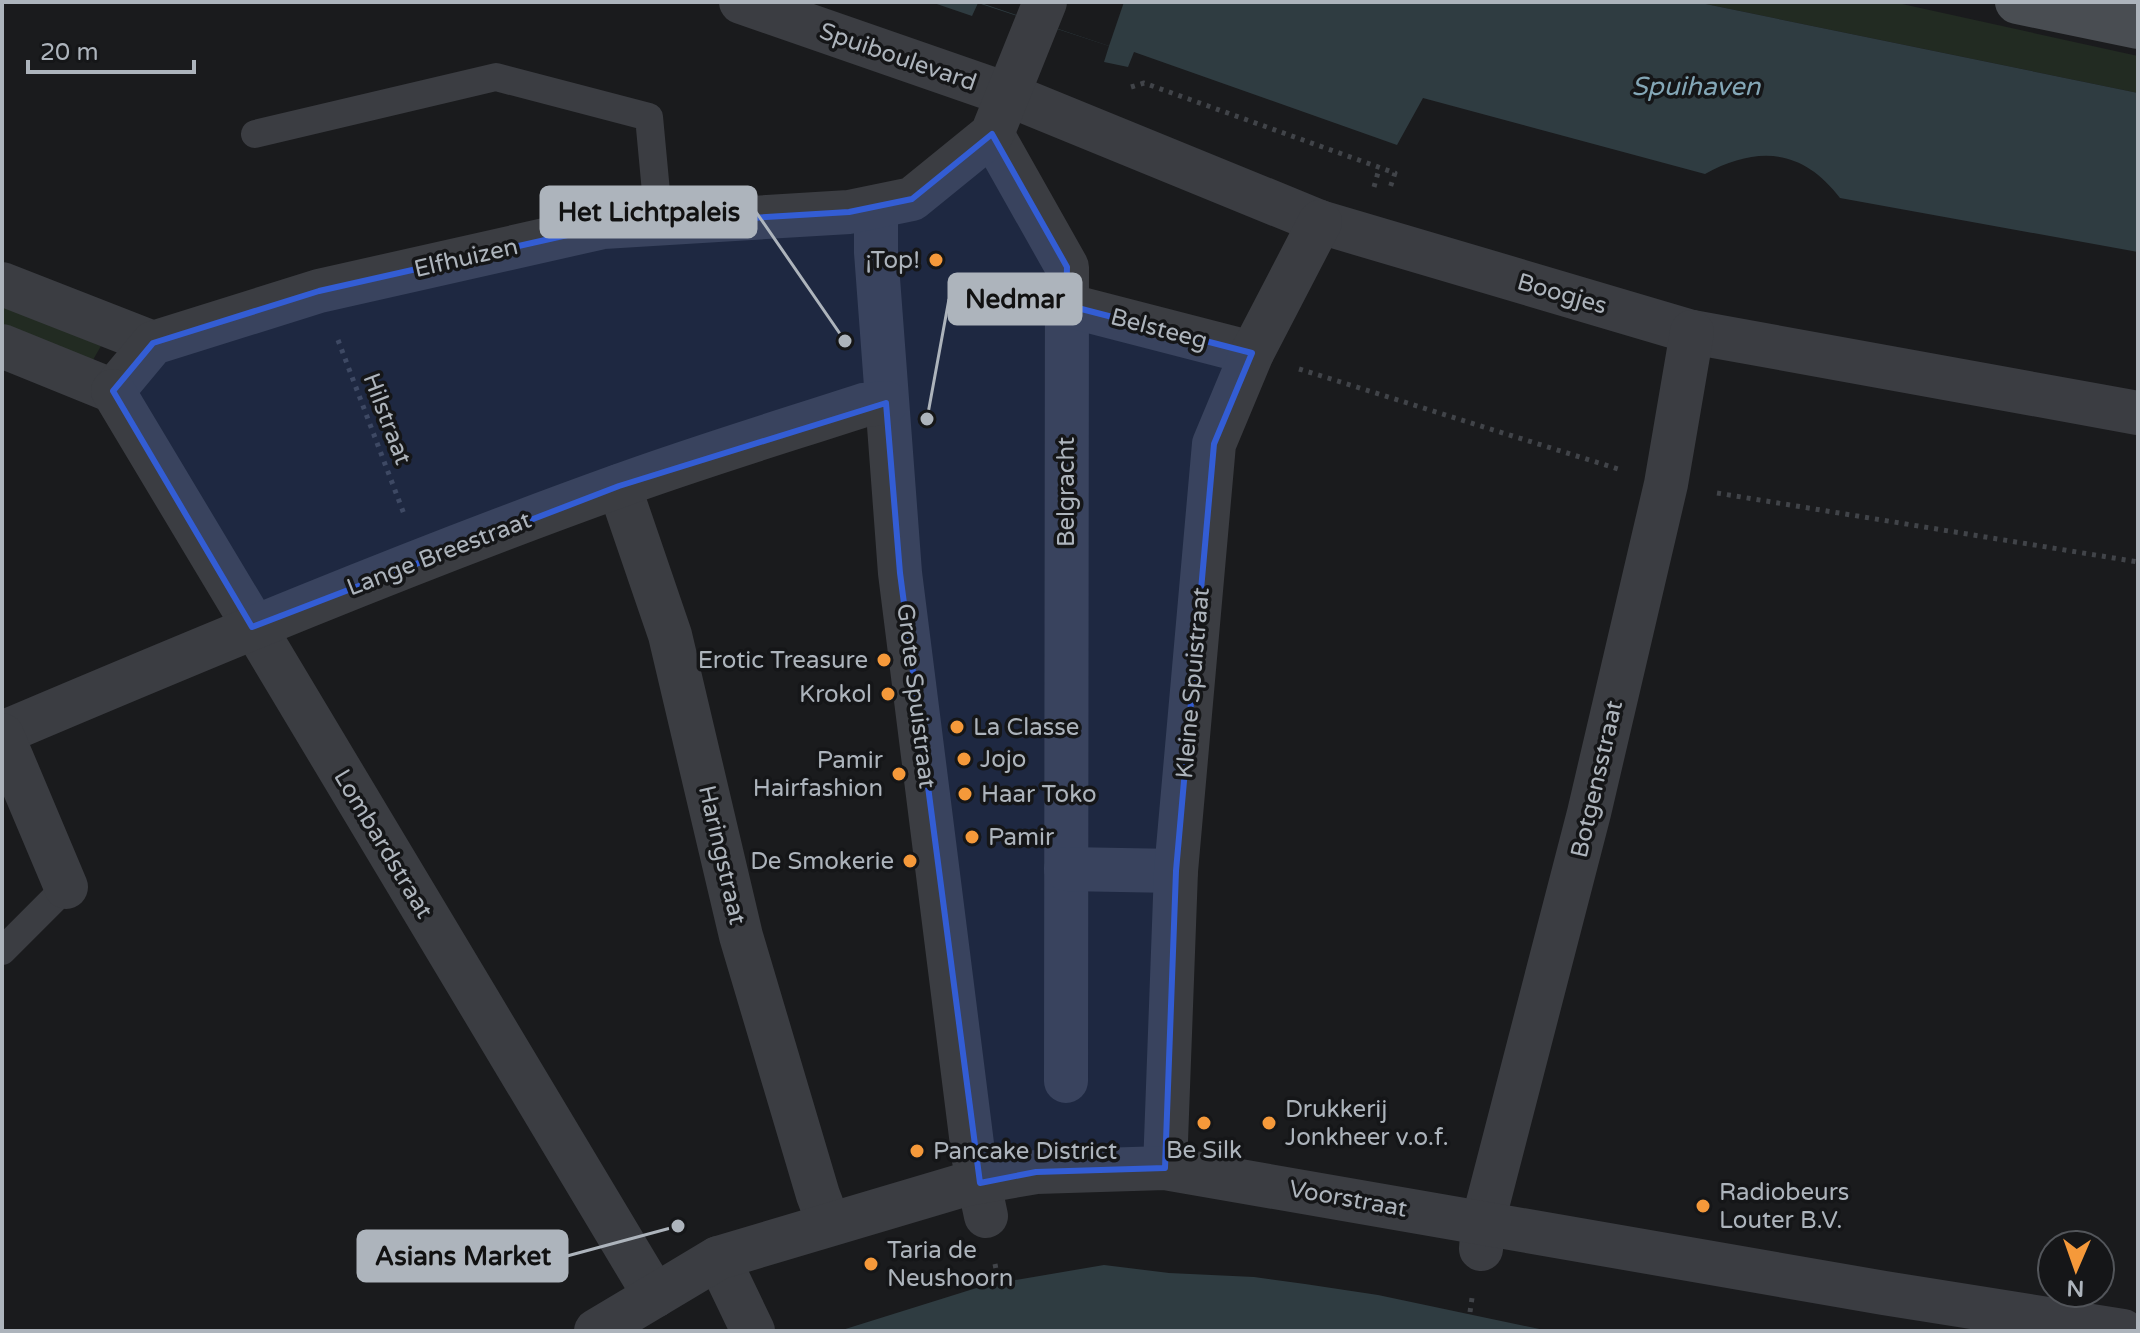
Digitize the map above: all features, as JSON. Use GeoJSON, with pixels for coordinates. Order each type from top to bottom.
{"type":"FeatureCollection","features":[{"type":"Feature","properties":{"kind":"street","name":"Spuiboulevard"},"geometry":{"type":"LineString","coordinates":[[741,2],[1001,115]]}},
{"type":"Feature","properties":{"kind":"street"},"geometry":{"type":"LineString","coordinates":[[2017,2],[2138,27]]}},
{"type":"Feature","properties":{"kind":"street"},"geometry":{"type":"LineString","coordinates":[[1001,115],[1041,12]]}},
{"type":"Feature","properties":{"kind":"street","name":"Elfhuizen"},"geometry":{"type":"LineString","coordinates":[[153,343],[319,291],[603,227],[863,210],[912,199],[1001,115]]}},
{"type":"Feature","properties":{"kind":"street","name":"Boogjes"},"geometry":{"type":"LineString","coordinates":[[1001,115],[1320,222],[1692,332],[2138,413]]}},
{"type":"Feature","properties":{"kind":"street","name":"Belgracht"},"geometry":{"type":"LineString","coordinates":[[1001,115],[1067,267],[1066,1081]]}},
{"type":"Feature","properties":{"kind":"street","name":"Grote Spuistraat"},"geometry":{"type":"LineString","coordinates":[[863,210],[876,252],[900,573],[974,1160],[983,1199]]}},
{"type":"Feature","properties":{"kind":"street","name":"Kleine Spuistraat"},"geometry":{"type":"LineString","coordinates":[[1165,1168],[1176,871],[1214,444],[1252,353],[1320,222]]}},
{"type":"Feature","properties":{"kind":"street"},"geometry":{"type":"LineString","coordinates":[[2,284],[153,343],[113,391],[2,346]]}},
{"type":"Feature","properties":{"kind":"street","name":"Belsteeg"},"geometry":{"type":"LineString","coordinates":[[1066,305],[1252,353]]}},
{"type":"Feature","properties":{"kind":"street","name":"Botgensstraat"},"geometry":{"type":"LineString","coordinates":[[1482,1236],[1571,887],[1666,484],[1692,332]]}},
{"type":"Feature","properties":{"kind":"street","name":"Lombardstraat"},"geometry":{"type":"LineString","coordinates":[[113,391],[655,1296]]}},
{"type":"Feature","properties":{"kind":"street","name":"Lange Breestraat"},"geometry":{"type":"LineString","coordinates":[[2,734],[252,627],[421,560],[619,486],[864,405],[886,403]]}},
{"type":"Feature","properties":{"kind":"street","name":"Haringstraat"},"geometry":{"type":"LineString","coordinates":[[619,486],[670,635],[741,936],[829,1224]]}},
{"type":"Feature","properties":{"kind":"street"},"geometry":{"type":"LineString","coordinates":[[2,734],[66,887]]}},
{"type":"Feature","properties":{"kind":"street"},"geometry":{"type":"LineString","coordinates":[[1066,869],[1176,871]]}},
{"type":"Feature","properties":{"kind":"street","name":"Voorstraat"},"geometry":{"type":"LineString","coordinates":[[596,1331],[718,1258],[967,1184],[983,1199],[1036,1172],[1165,1168],[1482,1236],[2123,1331]]}},
{"type":"Feature","properties":{"kind":"street"},"geometry":{"type":"LineString","coordinates":[[718,1258],[753,1331]]}},
{"type":"Feature","properties":{"kind":"lane"},"geometry":{"type":"LineString","coordinates":[[255,134],[496,77],[649,117],[659,224]]}},
{"type":"Feature","properties":{"kind":"lane"},"geometry":{"type":"LineString","coordinates":[[2,951],[66,887]]}},
{"type":"Feature","properties":{"kind":"path","name":"Hilstraat"},"geometry":{"type":"LineString","coordinates":[[319,291],[421,560]]}},
{"type":"Feature","properties":{"kind":"highlighted area"},"geometry":{"type":"Polygon","coordinates":[[[992,134],[1067,267],[1066,305],[1252,353],[1214,444],[1176,871],[1165,1168],[1036,1172],[980,1183],[900,573],[886,403],[619,486],[252,627],[113,391],[153,343],[319,291],[603,227],[849,212],[912,199],[992,134]]]}},
{"type":"Feature","properties":{"kind":"shaded area"},"geometry":{"type":"Polygon","coordinates":[[[1696,2],[1893,2],[2138,56],[2138,93],[1696,2]]]}},
{"type":"Feature","properties":{"kind":"shaded area"},"geometry":{"type":"Polygon","coordinates":[[[2,305],[101,346],[90,365],[2,331],[2,305]]]}},
{"type":"Feature","properties":{"kind":"water","name":"Spuihaven"},"geometry":{"type":"Polygon","coordinates":[[[931,2],[1696,2],[2138,93],[2138,252],[1840,198],[1811,170],[1795,161],[1778,157],[1743,159],[1705,174],[1423,98],[1397,145],[1134,52],[1128,67],[1104,62],[1109,46],[978,3],[972,16],[931,2]]]}},
{"type":"Feature","properties":{"kind":"water"},"geometry":{"type":"Polygon","coordinates":[[[1104,1265],[1305,1284],[1378,1295],[1549,1331],[839,1331],[986,1285],[1104,1265]]]}},
{"type":"Feature","properties":{"kind":"pier"},"geometry":{"type":"Polygon","coordinates":[[[978,2],[1124,2],[1109,46],[978,2]]]}},
{"type":"Feature","properties":{"kind":"place","name":"¡Top!"},"geometry":{"type":"Point","coordinates":[936,260]}},
{"type":"Feature","properties":{"kind":"place","name":"Het Lichtpaleis"},"geometry":{"type":"Point","coordinates":[845,341]}},
{"type":"Feature","properties":{"kind":"place","name":"Nedmar"},"geometry":{"type":"Point","coordinates":[927,419]}},
{"type":"Feature","properties":{"kind":"place","name":"Erotic Treasure"},"geometry":{"type":"Point","coordinates":[884,660]}},
{"type":"Feature","properties":{"kind":"place","name":"Krokol"},"geometry":{"type":"Point","coordinates":[888,694]}},
{"type":"Feature","properties":{"kind":"place","name":"La Classe"},"geometry":{"type":"Point","coordinates":[957,727]}},
{"type":"Feature","properties":{"kind":"place","name":"Jojo"},"geometry":{"type":"Point","coordinates":[964,759]}},
{"type":"Feature","properties":{"kind":"place","name":"Pamir Hairfashion"},"geometry":{"type":"Point","coordinates":[899,774]}},
{"type":"Feature","properties":{"kind":"place","name":"Haar Toko"},"geometry":{"type":"Point","coordinates":[965,794]}},
{"type":"Feature","properties":{"kind":"place","name":"Pamir"},"geometry":{"type":"Point","coordinates":[972,837]}},
{"type":"Feature","properties":{"kind":"place","name":"De Smokerie"},"geometry":{"type":"Point","coordinates":[910,861]}},
{"type":"Feature","properties":{"kind":"place","name":"Be Silk"},"geometry":{"type":"Point","coordinates":[1204,1123]}},
{"type":"Feature","properties":{"kind":"place","name":"Drukkerij Jonkheer v.o.f."},"geometry":{"type":"Point","coordinates":[1269,1123]}},
{"type":"Feature","properties":{"kind":"place","name":"Pancake District"},"geometry":{"type":"Point","coordinates":[917,1151]}},
{"type":"Feature","properties":{"kind":"place","name":"Radiobeurs Louter B.V."},"geometry":{"type":"Point","coordinates":[1703,1206]}},
{"type":"Feature","properties":{"kind":"place","name":"Asians Market"},"geometry":{"type":"Point","coordinates":[678,1226]}},
{"type":"Feature","properties":{"kind":"place","name":"Taria de Neushoorn"},"geometry":{"type":"Point","coordinates":[871,1264]}}]}
